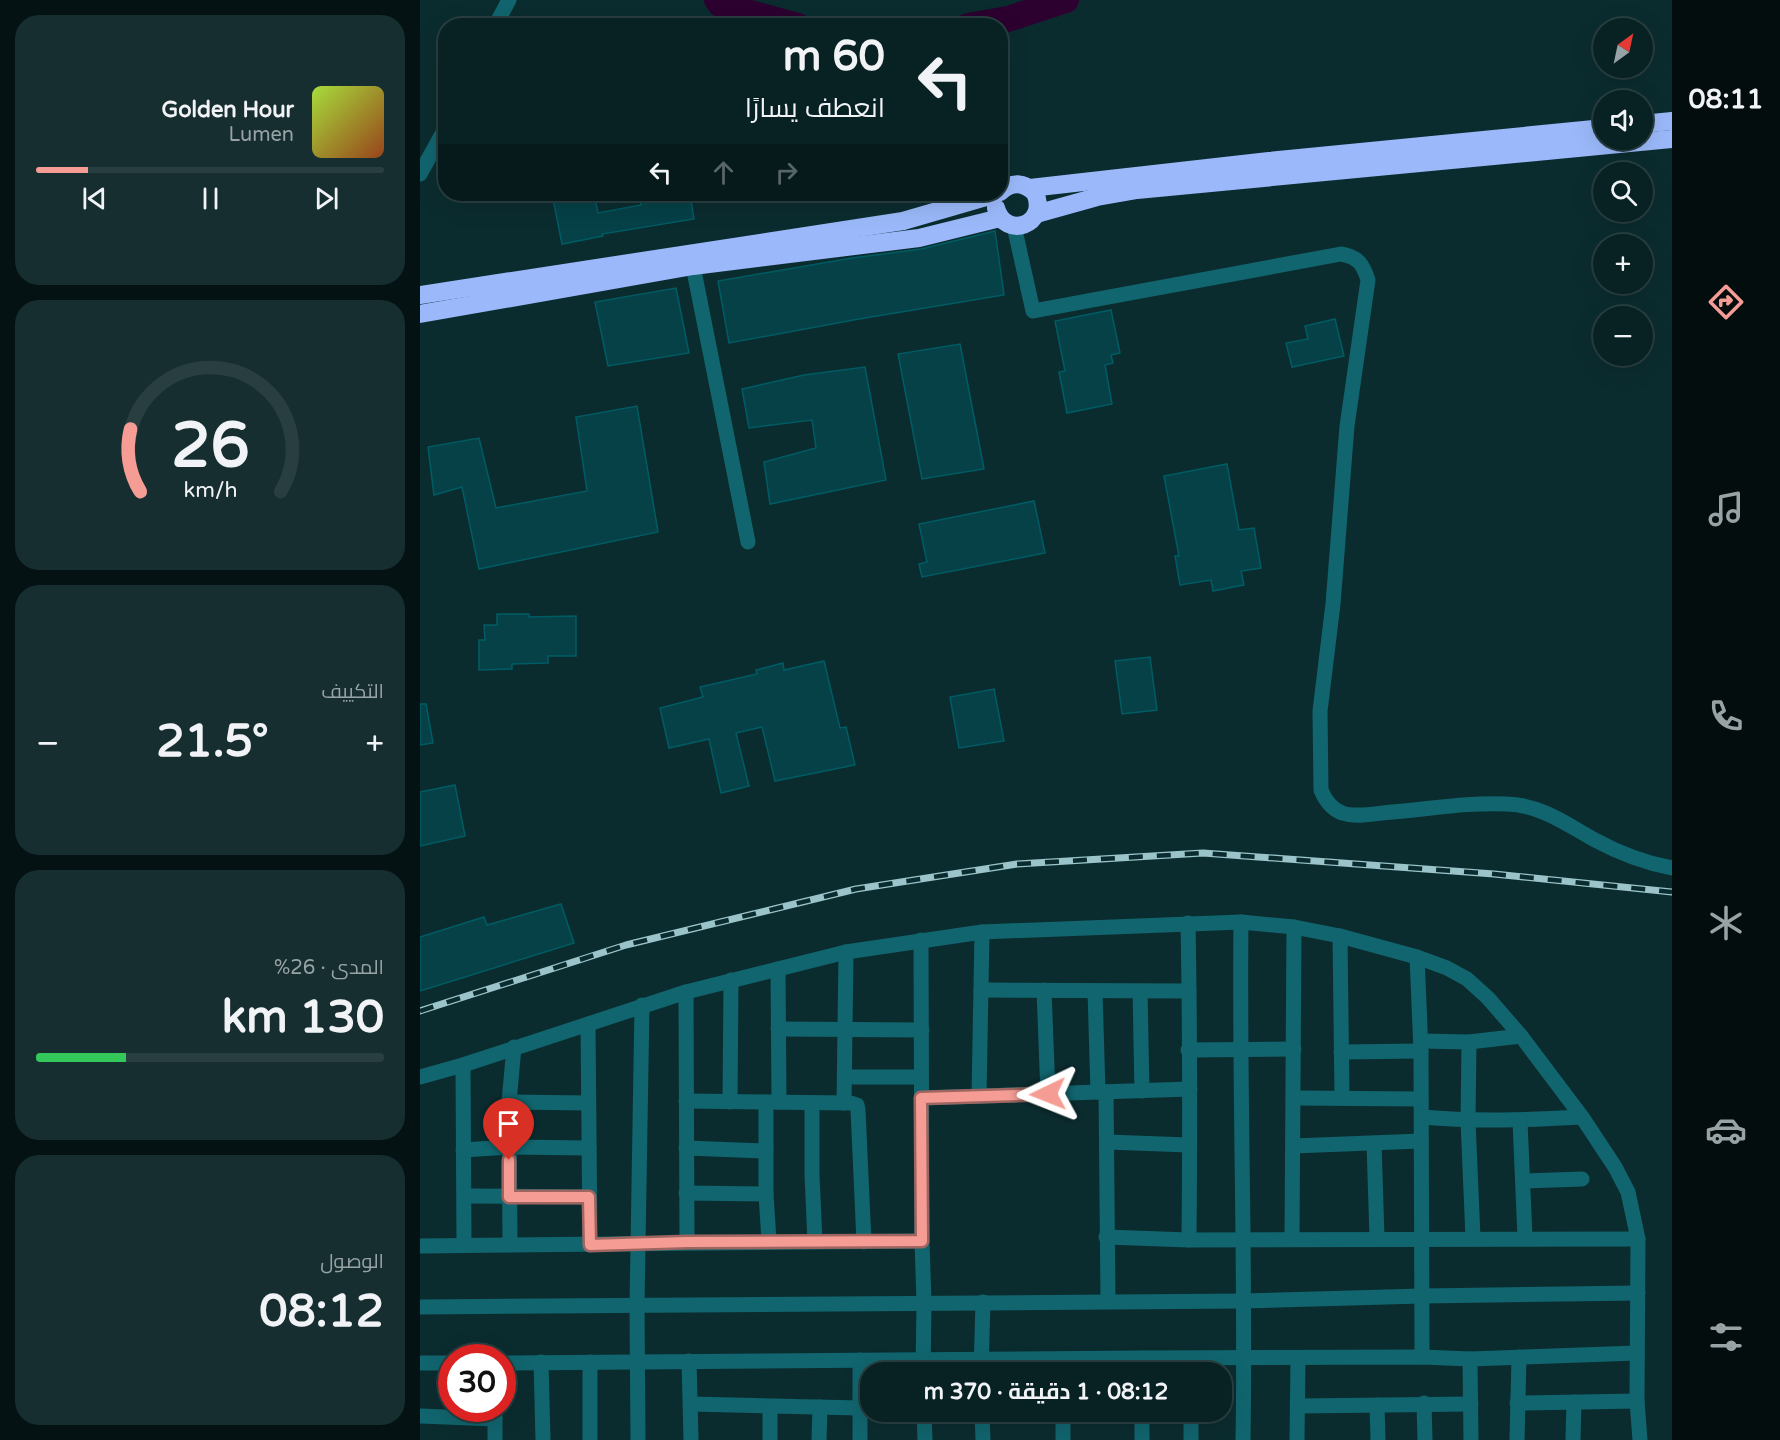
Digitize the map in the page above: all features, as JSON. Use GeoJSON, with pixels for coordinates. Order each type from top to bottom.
{"type":"FeatureCollection","features":[{"type":"Feature","properties":{"kind":"highway"},"geometry":{"type":"LineString","coordinates":[[1653,123],[1672,121]]}},
{"type":"Feature","properties":{"kind":"highway"},"geometry":{"type":"LineString","coordinates":[[1030,188],[1269,161],[1593,129]]}},
{"type":"Feature","properties":{"kind":"highway"},"geometry":{"type":"LineString","coordinates":[[420,295],[564,281],[919,238],[1019,220],[1097,197],[1137,190],[1672,138]]}},
{"type":"Feature","properties":{"kind":"highway"},"geometry":{"type":"LineString","coordinates":[[1008,187],[1014,184],[1022,184],[1030,188],[1038,200],[1019,220]]}},
{"type":"Feature","properties":{"kind":"highway"},"geometry":{"type":"LineString","coordinates":[[420,314],[564,281],[903,221],[971,201]]}},
{"type":"Feature","properties":{"kind":"highway"},"geometry":{"type":"LineString","coordinates":[[997,201],[996,205],[1019,220]]}},
{"type":"Feature","properties":{"kind":"street"},"geometry":{"type":"LineString","coordinates":[[499,18],[509,0]]}},
{"type":"Feature","properties":{"kind":"street"},"geometry":{"type":"LineString","coordinates":[[420,174],[438,141]]}},
{"type":"Feature","properties":{"kind":"street"},"geometry":{"type":"LineString","coordinates":[[1019,220],[1022,256],[1033,310],[1341,254],[1358,259],[1364,267],[1368,280],[1347,426],[1333,604],[1320,711],[1321,790],[1324,798],[1331,806],[1343,813],[1359,815],[1506,804],[1522,806],[1552,815],[1596,841],[1631,857],[1672,868]]}},
{"type":"Feature","properties":{"kind":"street"},"geometry":{"type":"LineString","coordinates":[[693,266],[747,542]]}},
{"type":"Feature","properties":{"kind":"street"},"geometry":{"type":"LineString","coordinates":[[1241,922],[1239,1050],[1243,1239],[1243,1440]]}},
{"type":"Feature","properties":{"kind":"street"},"geometry":{"type":"LineString","coordinates":[[420,1077],[463,1065],[642,1005],[731,980],[846,952],[982,932],[1241,922],[1294,927],[1340,936],[1417,957],[1447,968],[1467,979],[1488,998],[1521,1036],[1582,1117],[1616,1167],[1628,1192],[1638,1239],[1636,1401],[1640,1440]]}},
{"type":"Feature","properties":{"kind":"street"},"geometry":{"type":"LineString","coordinates":[[1188,923],[1189,1240]]}},
{"type":"Feature","properties":{"kind":"street"},"geometry":{"type":"LineString","coordinates":[[1292,1239],[1294,927]]}},
{"type":"Feature","properties":{"kind":"street"},"geometry":{"type":"LineString","coordinates":[[979,1096],[982,932]]}},
{"type":"Feature","properties":{"kind":"street"},"geometry":{"type":"LineString","coordinates":[[1340,936],[1342,1097]]}},
{"type":"Feature","properties":{"kind":"street"},"geometry":{"type":"LineString","coordinates":[[921,940],[923,1362]]}},
{"type":"Feature","properties":{"kind":"street"},"geometry":{"type":"LineString","coordinates":[[844,1103],[846,952]]}},
{"type":"Feature","properties":{"kind":"street"},"geometry":{"type":"LineString","coordinates":[[1417,957],[1422,1117],[1422,1357]]}},
{"type":"Feature","properties":{"kind":"street"},"geometry":{"type":"LineString","coordinates":[[768,1241],[766,1151],[773,1102],[778,1029],[778,969]]}},
{"type":"Feature","properties":{"kind":"street"},"geometry":{"type":"LineString","coordinates":[[730,1102],[731,980]]}},
{"type":"Feature","properties":{"kind":"street"},"geometry":{"type":"LineString","coordinates":[[981,990],[1189,991]]}},
{"type":"Feature","properties":{"kind":"street"},"geometry":{"type":"LineString","coordinates":[[1044,990],[1048,1094]]}},
{"type":"Feature","properties":{"kind":"street"},"geometry":{"type":"LineString","coordinates":[[1095,991],[1107,1142],[1108,1301]]}},
{"type":"Feature","properties":{"kind":"street"},"geometry":{"type":"LineString","coordinates":[[1140,991],[1142,1091]]}},
{"type":"Feature","properties":{"kind":"street"},"geometry":{"type":"LineString","coordinates":[[686,992],[687,1242]]}},
{"type":"Feature","properties":{"kind":"street"},"geometry":{"type":"LineString","coordinates":[[638,1440],[637,1306],[642,1005]]}},
{"type":"Feature","properties":{"kind":"street"},"geometry":{"type":"LineString","coordinates":[[588,1024],[590,1245]]}},
{"type":"Feature","properties":{"kind":"street"},"geometry":{"type":"LineString","coordinates":[[778,1029],[922,1030]]}},
{"type":"Feature","properties":{"kind":"street"},"geometry":{"type":"LineString","coordinates":[[1341,1052],[1521,1036]]}},
{"type":"Feature","properties":{"kind":"street"},"geometry":{"type":"LineString","coordinates":[[1469,1042],[1468,1121],[1473,1238]]}},
{"type":"Feature","properties":{"kind":"street"},"geometry":{"type":"LineString","coordinates":[[510,1245],[509,1102],[514,1047]]}},
{"type":"Feature","properties":{"kind":"street"},"geometry":{"type":"LineString","coordinates":[[1188,1050],[1294,1049]]}},
{"type":"Feature","properties":{"kind":"street"},"geometry":{"type":"LineString","coordinates":[[463,1065],[464,1245]]}},
{"type":"Feature","properties":{"kind":"street"},"geometry":{"type":"LineString","coordinates":[[844,1077],[921,1077]]}},
{"type":"Feature","properties":{"kind":"street"},"geometry":{"type":"LineString","coordinates":[[921,1098],[1190,1089]]}},
{"type":"Feature","properties":{"kind":"street"},"geometry":{"type":"LineString","coordinates":[[1294,1098],[1421,1099]]}},
{"type":"Feature","properties":{"kind":"street"},"geometry":{"type":"LineString","coordinates":[[686,1101],[857,1105],[864,1242]]}},
{"type":"Feature","properties":{"kind":"street"},"geometry":{"type":"LineString","coordinates":[[509,1102],[588,1103]]}},
{"type":"Feature","properties":{"kind":"street"},"geometry":{"type":"LineString","coordinates":[[812,1103],[815,1242]]}},
{"type":"Feature","properties":{"kind":"street"},"geometry":{"type":"LineString","coordinates":[[1422,1117],[1468,1121],[1520,1121],[1582,1117]]}},
{"type":"Feature","properties":{"kind":"street"},"geometry":{"type":"LineString","coordinates":[[1520,1121],[1525,1238]]}},
{"type":"Feature","properties":{"kind":"street"},"geometry":{"type":"LineString","coordinates":[[1293,1146],[1421,1141]]}},
{"type":"Feature","properties":{"kind":"street"},"geometry":{"type":"LineString","coordinates":[[1107,1142],[1190,1145]]}},
{"type":"Feature","properties":{"kind":"street"},"geometry":{"type":"LineString","coordinates":[[1374,1143],[1377,1238]]}},
{"type":"Feature","properties":{"kind":"street"},"geometry":{"type":"LineString","coordinates":[[463,1150],[589,1148]]}},
{"type":"Feature","properties":{"kind":"street"},"geometry":{"type":"LineString","coordinates":[[686,1148],[766,1151]]}},
{"type":"Feature","properties":{"kind":"street"},"geometry":{"type":"LineString","coordinates":[[1523,1180],[1582,1179]]}},
{"type":"Feature","properties":{"kind":"street"},"geometry":{"type":"LineString","coordinates":[[686,1192],[766,1194]]}},
{"type":"Feature","properties":{"kind":"street"},"geometry":{"type":"LineString","coordinates":[[464,1196],[589,1197]]}},
{"type":"Feature","properties":{"kind":"street"},"geometry":{"type":"LineString","coordinates":[[1106,1237],[1189,1240],[1638,1239]]}},
{"type":"Feature","properties":{"kind":"street"},"geometry":{"type":"LineString","coordinates":[[420,1246],[922,1241]]}},
{"type":"Feature","properties":{"kind":"street"},"geometry":{"type":"LineString","coordinates":[[420,1307],[1243,1301],[1638,1293]]}},
{"type":"Feature","properties":{"kind":"street"},"geometry":{"type":"LineString","coordinates":[[981,1362],[982,1302]]}},
{"type":"Feature","properties":{"kind":"street"},"geometry":{"type":"LineString","coordinates":[[1212,1362],[1244,1357],[1470,1359],[1637,1353]]}},
{"type":"Feature","properties":{"kind":"street"},"geometry":{"type":"LineString","coordinates":[[1517,1440],[1519,1357]]}},
{"type":"Feature","properties":{"kind":"street"},"geometry":{"type":"LineString","coordinates":[[1298,1358],[1298,1440]]}},
{"type":"Feature","properties":{"kind":"street"},"geometry":{"type":"LineString","coordinates":[[1470,1359],[1472,1440]]}},
{"type":"Feature","properties":{"kind":"street"},"geometry":{"type":"LineString","coordinates":[[516,1363],[860,1360],[881,1362]]}},
{"type":"Feature","properties":{"kind":"street"},"geometry":{"type":"LineString","coordinates":[[689,1361],[691,1440]]}},
{"type":"Feature","properties":{"kind":"street"},"geometry":{"type":"LineString","coordinates":[[541,1362],[543,1440]]}},
{"type":"Feature","properties":{"kind":"street"},"geometry":{"type":"LineString","coordinates":[[590,1362],[590,1440]]}},
{"type":"Feature","properties":{"kind":"street"},"geometry":{"type":"LineString","coordinates":[[420,1363],[438,1363]]}},
{"type":"Feature","properties":{"kind":"street"},"geometry":{"type":"LineString","coordinates":[[1517,1403],[1636,1401]]}},
{"type":"Feature","properties":{"kind":"street"},"geometry":{"type":"LineString","coordinates":[[1573,1440],[1574,1402]]}},
{"type":"Feature","properties":{"kind":"street"},"geometry":{"type":"LineString","coordinates":[[1424,1403],[1425,1440]]}},
{"type":"Feature","properties":{"kind":"street"},"geometry":{"type":"LineString","coordinates":[[691,1404],[860,1408]]}},
{"type":"Feature","properties":{"kind":"street"},"geometry":{"type":"LineString","coordinates":[[1298,1406],[1471,1404]]}},
{"type":"Feature","properties":{"kind":"street"},"geometry":{"type":"LineString","coordinates":[[1377,1405],[1378,1440]]}},
{"type":"Feature","properties":{"kind":"street"},"geometry":{"type":"LineString","coordinates":[[770,1407],[770,1440]]}},
{"type":"Feature","properties":{"kind":"street"},"geometry":{"type":"LineString","coordinates":[[819,1440],[820,1407]]}},
{"type":"Feature","properties":{"kind":"street"},"geometry":{"type":"LineString","coordinates":[[420,1416],[438,1416]]}},
{"type":"Feature","properties":{"kind":"street"},"geometry":{"type":"LineString","coordinates":[[495,1422],[495,1440]]}},
{"type":"Feature","properties":{"kind":"street"},"geometry":{"type":"LineString","coordinates":[[860,1422],[860,1440]]}},
{"type":"Feature","properties":{"kind":"street"},"geometry":{"type":"LineString","coordinates":[[924,1422],[925,1440]]}},
{"type":"Feature","properties":{"kind":"street"},"geometry":{"type":"LineString","coordinates":[[982,1422],[983,1440]]}},
{"type":"Feature","properties":{"kind":"street"},"geometry":{"type":"LineString","coordinates":[[1063,1422],[1063,1440]]}},
{"type":"Feature","properties":{"kind":"street"},"geometry":{"type":"LineString","coordinates":[[1142,1422],[1142,1440]]}},
{"type":"Feature","properties":{"kind":"street"},"geometry":{"type":"LineString","coordinates":[[1191,1422],[1191,1440]]}},
{"type":"Feature","properties":{"kind":"building"},"geometry":{"type":"Polygon","coordinates":[[[553,201],[595,201],[598,213],[641,205],[640,201],[691,201],[694,219],[602,234],[603,236],[562,244],[553,201]]]}},
{"type":"Feature","properties":{"kind":"building"},"geometry":{"type":"Polygon","coordinates":[[[995,231],[1004,295],[729,343],[718,281],[852,258],[921,249],[995,231]]]}},
{"type":"Feature","properties":{"kind":"building"},"geometry":{"type":"Polygon","coordinates":[[[676,288],[689,353],[608,366],[595,302],[676,288]]]}},
{"type":"Feature","properties":{"kind":"building"},"geometry":{"type":"Polygon","coordinates":[[[1111,310],[1120,353],[1111,355],[1113,363],[1105,365],[1112,404],[1067,413],[1059,372],[1065,371],[1055,321],[1111,310]]]}},
{"type":"Feature","properties":{"kind":"building"},"geometry":{"type":"Polygon","coordinates":[[[1335,319],[1344,356],[1292,367],[1286,343],[1308,339],[1305,326],[1335,319]]]}},
{"type":"Feature","properties":{"kind":"building"},"geometry":{"type":"Polygon","coordinates":[[[960,344],[984,469],[922,479],[898,354],[960,344]]]}},
{"type":"Feature","properties":{"kind":"building"},"geometry":{"type":"Polygon","coordinates":[[[865,367],[886,480],[770,504],[764,462],[816,448],[812,420],[749,428],[742,389],[804,375],[865,367]]]}},
{"type":"Feature","properties":{"kind":"building"},"geometry":{"type":"Polygon","coordinates":[[[637,406],[658,532],[479,569],[462,487],[434,495],[428,447],[479,438],[496,508],[587,491],[576,417],[637,406]]]}},
{"type":"Feature","properties":{"kind":"building"},"geometry":{"type":"Polygon","coordinates":[[[1227,464],[1239,530],[1254,528],[1261,568],[1241,571],[1244,585],[1213,591],[1211,580],[1180,585],[1175,556],[1179,556],[1164,476],[1227,464]]]}},
{"type":"Feature","properties":{"kind":"building"},"geometry":{"type":"Polygon","coordinates":[[[1034,501],[1045,553],[922,577],[919,564],[927,562],[919,524],[1034,501]]]}},
{"type":"Feature","properties":{"kind":"building"},"geometry":{"type":"Polygon","coordinates":[[[497,614],[529,614],[529,617],[576,616],[576,656],[548,656],[548,663],[512,664],[512,669],[479,670],[479,640],[485,640],[484,625],[497,625],[497,614]]]}},
{"type":"Feature","properties":{"kind":"building"},"geometry":{"type":"Polygon","coordinates":[[[1150,657],[1157,710],[1122,714],[1115,661],[1150,657]]]}},
{"type":"Feature","properties":{"kind":"building"},"geometry":{"type":"Polygon","coordinates":[[[824,661],[840,728],[846,727],[855,765],[775,781],[762,727],[736,733],[749,786],[721,793],[709,739],[669,748],[660,708],[703,697],[700,687],[757,674],[756,670],[783,663],[784,670],[824,661]]]}},
{"type":"Feature","properties":{"kind":"building"},"geometry":{"type":"Polygon","coordinates":[[[994,689],[1004,741],[959,748],[950,697],[994,689]]]}},
{"type":"Feature","properties":{"kind":"building"},"geometry":{"type":"Polygon","coordinates":[[[420,704],[426,704],[433,743],[420,745],[420,704]]]}},
{"type":"Feature","properties":{"kind":"building"},"geometry":{"type":"Polygon","coordinates":[[[455,785],[465,836],[420,846],[420,792],[455,785]]]}},
{"type":"Feature","properties":{"kind":"building"},"geometry":{"type":"Polygon","coordinates":[[[561,904],[574,943],[420,991],[420,937],[484,917],[487,925],[561,904]]]}},
{"type":"Feature","properties":{"kind":"waterway"},"geometry":{"type":"LineString","coordinates":[[717,0],[721,5],[769,18]]}},
{"type":"Feature","properties":{"kind":"waterway"},"geometry":{"type":"LineString","coordinates":[[1008,19],[1066,0]]}},
{"type":"Feature","properties":{"kind":"railway"},"geometry":{"type":"LineString","coordinates":[[420,1011],[626,945],[856,889],[1017,864],[1203,853],[1494,874],[1672,892]]}},
{"type":"Feature","properties":{"kind":"route"},"geometry":{"type":"LineString","coordinates":[[509,1160],[509,1197],[589,1197],[590,1245],[768,1241],[922,1241],[921,1098],[1048,1094]]}}]}
